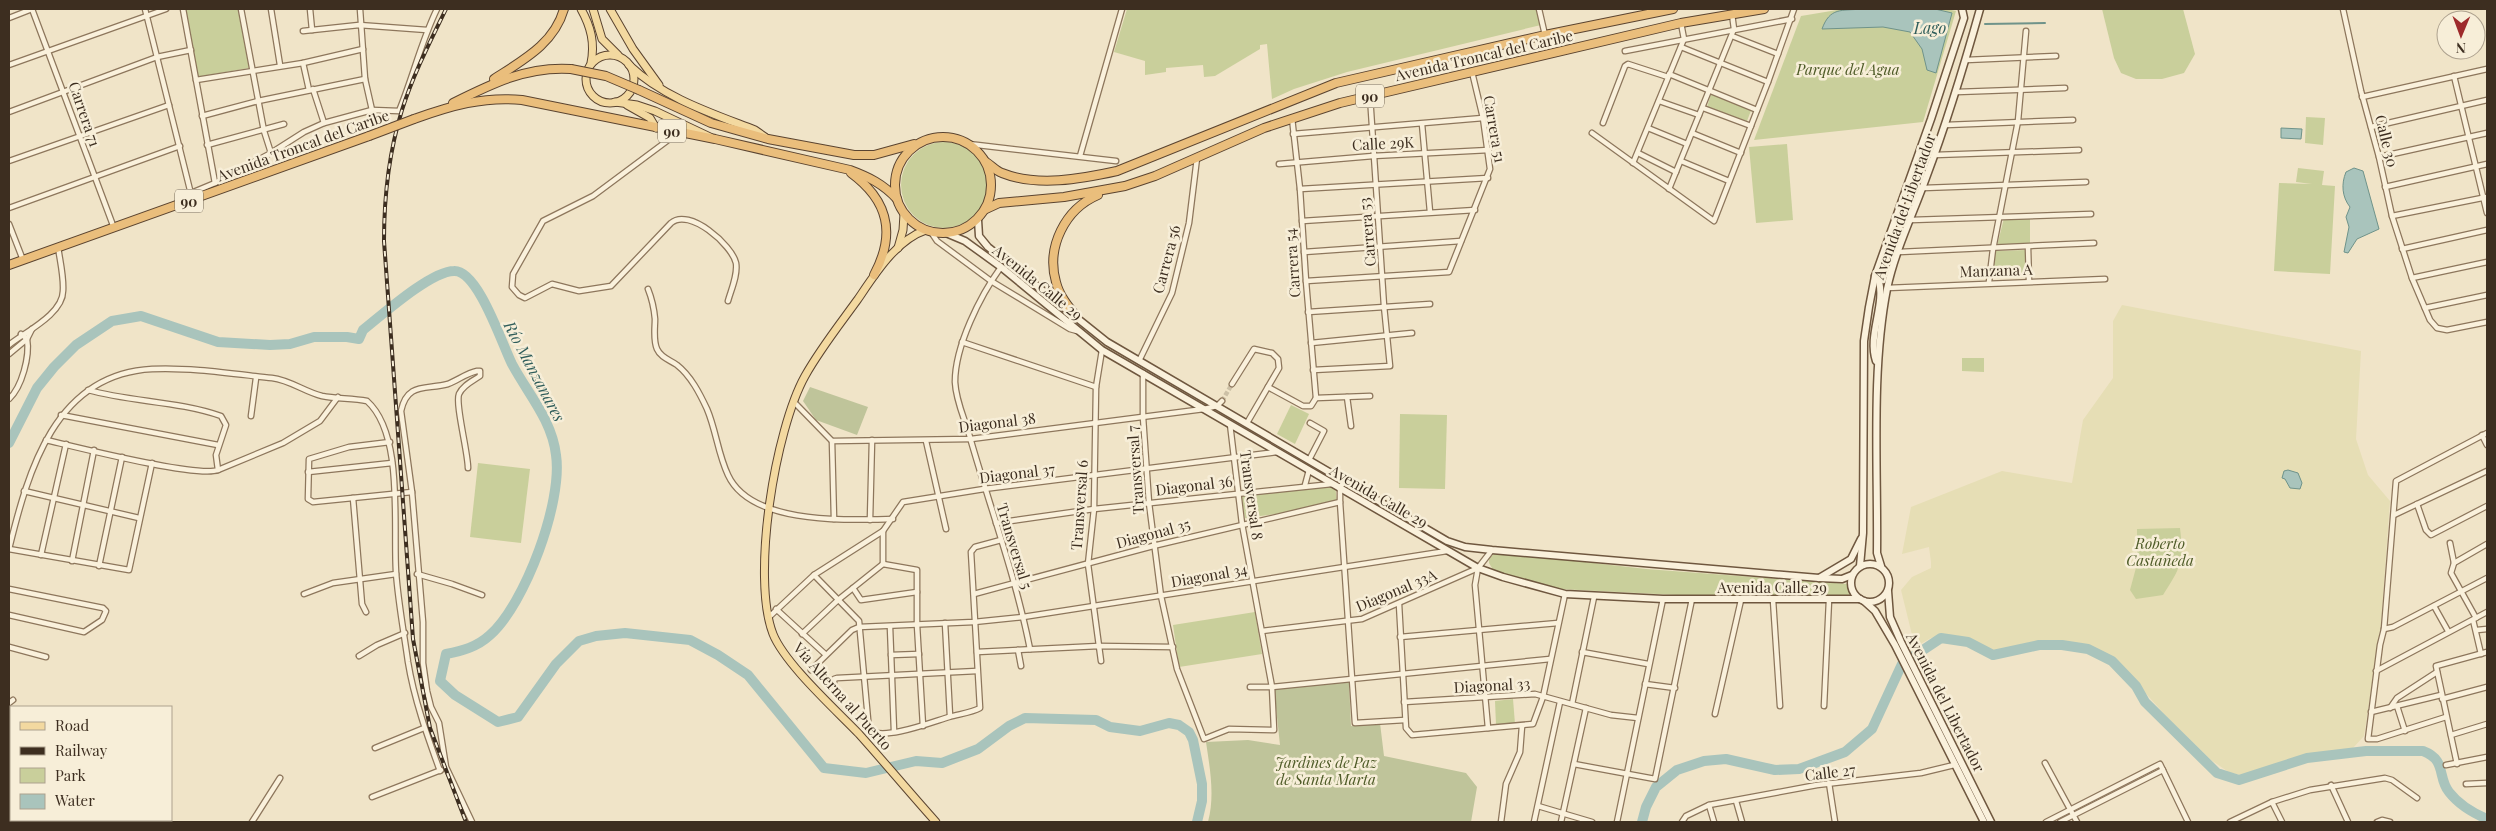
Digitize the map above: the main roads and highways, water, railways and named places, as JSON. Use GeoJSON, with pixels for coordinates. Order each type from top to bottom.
{"type":"FeatureCollection","features":[{"type":"Feature","properties":{"kind":"highway"},"geometry":{"type":"LineString","coordinates":[[477,91],[536,51],[550,38],[560,22],[564,9]]}},
{"type":"Feature","properties":{"kind":"highway","name":"Avenida Troncal del Caribe"},"geometry":{"type":"LineString","coordinates":[[986,162],[1001,173],[1040,180],[1087,178],[1117,171],[1336,83],[1545,35],[1673,9]]}},
{"type":"Feature","properties":{"kind":"highway","name":"Avenida Troncal del Caribe"},"geometry":{"type":"LineString","coordinates":[[986,209],[1014,201],[1064,197],[1125,186],[1155,176],[1292,118],[1340,103],[1681,22],[1764,9]]}},
{"type":"Feature","properties":{"kind":"highway","name":"Avenida Troncal del Caribe"},"geometry":{"type":"LineString","coordinates":[[9,265],[114,228],[192,196],[369,136],[438,110],[477,91],[522,73],[547,68],[571,69],[606,76],[711,123],[768,139],[854,155],[890,152],[919,143]]}},
{"type":"Feature","properties":{"kind":"highway","name":"Avenida Troncal del Caribe"},"geometry":{"type":"LineString","coordinates":[[438,110],[475,100],[510,99],[715,139],[830,165],[870,177],[885,187],[897,199]]}},
{"type":"Feature","properties":{"kind":"highway","name":"90"},"geometry":{"type":"LineString","coordinates":[[928,231],[914,224],[904,214],[897,199],[894,183],[898,167],[906,153],[928,139],[949,137],[969,144],[986,162]]}},
{"type":"Feature","properties":{"kind":"highway"},"geometry":{"type":"LineString","coordinates":[[928,231],[946,233],[958,231],[978,220],[990,200],[992,181],[986,162]]}},
{"type":"Feature","properties":{"kind":"highway"},"geometry":{"type":"LineString","coordinates":[[830,165],[850,172],[866,184],[878,200],[883,212],[887,238],[883,258],[874,275]]}},
{"type":"Feature","properties":{"kind":"highway"},"geometry":{"type":"LineString","coordinates":[[1076,316],[1064,301],[1056,283],[1053,264],[1055,244],[1062,226],[1074,211],[1090,199],[1125,186]]}},
{"type":"Feature","properties":{"kind":"main road"},"geometry":{"type":"LineString","coordinates":[[581,9],[593,40],[591,63],[586,77],[589,91],[600,101],[637,105],[655,111],[715,139]]}},
{"type":"Feature","properties":{"kind":"main road"},"geometry":{"type":"LineString","coordinates":[[593,9],[602,39],[609,48],[650,83],[698,107],[755,130],[768,139]]}},
{"type":"Feature","properties":{"kind":"main road"},"geometry":{"type":"LineString","coordinates":[[610,9],[646,68],[662,89]]}},
{"type":"Feature","properties":{"kind":"main road","name":"Avenida del Libertador"},"geometry":{"type":"LineString","coordinates":[[1860,566],[1863,533],[1864,341],[1875,276],[1934,110],[1964,18],[1962,9]]}},
{"type":"Feature","properties":{"kind":"main road","name":"Avenida del Libertador"},"geometry":{"type":"LineString","coordinates":[[1881,566],[1877,553],[1878,367],[1879,340],[1888,288],[1899,252],[1957,92],[1980,9]]}},
{"type":"Feature","properties":{"kind":"main road"},"geometry":{"type":"LineString","coordinates":[[591,63],[609,54],[622,58]]}},
{"type":"Feature","properties":{"kind":"main road"},"geometry":{"type":"LineString","coordinates":[[615,102],[622,99],[632,87],[634,80],[630,65]]}},
{"type":"Feature","properties":{"kind":"main road"},"geometry":{"type":"LineString","coordinates":[[625,104],[650,118],[656,128]]}},
{"type":"Feature","properties":{"kind":"main road","name":"Vía Alterna al Puerto"},"geometry":{"type":"LineString","coordinates":[[898,248],[903,230],[904,214]]}},
{"type":"Feature","properties":{"kind":"main road","name":"Avenida Calle 29"},"geometry":{"type":"LineString","coordinates":[[978,220],[979,236],[988,247],[1107,342],[1220,404],[1247,423],[1447,541],[1465,547],[1492,550],[1819,578],[1842,579],[1852,575]]}},
{"type":"Feature","properties":{"kind":"main road","name":"Vía Alterna al Puerto"},"geometry":{"type":"LineString","coordinates":[[928,231],[910,238],[898,248],[874,275],[804,377],[777,456],[770,509],[764,584],[768,618],[774,636],[803,676],[873,750],[936,822]]}},
{"type":"Feature","properties":{"kind":"main road","name":"Avenida Calle 29"},"geometry":{"type":"LineString","coordinates":[[946,233],[965,241],[1001,267],[1102,350],[1478,568],[1565,594],[1594,597],[1862,600]]}},
{"type":"Feature","properties":{"kind":"main road"},"geometry":{"type":"LineString","coordinates":[[1875,276],[1878,278],[1880,288],[1874,339],[1874,353],[1878,367]]}},
{"type":"Feature","properties":{"kind":"main road"},"geometry":{"type":"LineString","coordinates":[[1819,578],[1851,559],[1863,533]]}},
{"type":"Feature","properties":{"kind":"main road"},"geometry":{"type":"LineString","coordinates":[[1870,563],[1881,566],[1889,576],[1888,591],[1875,602],[1862,600],[1852,589],[1852,575],[1860,566],[1870,563]]}},
{"type":"Feature","properties":{"kind":"main road","name":"Avenida del Libertador"},"geometry":{"type":"LineString","coordinates":[[1888,591],[1890,617],[1898,643],[1991,822]]}},
{"type":"Feature","properties":{"kind":"main road","name":"Avenida del Libertador"},"geometry":{"type":"LineString","coordinates":[[1862,600],[1898,643]]}},
{"type":"Feature","properties":{"kind":"main road","name":"Avenida del Libertador"},"geometry":{"type":"LineString","coordinates":[[1926,699],[1954,765],[1984,822]]}},
{"type":"Feature","properties":{"kind":"water","name":"Lago"},"geometry":{"type":"Polygon","coordinates":[[[1862,9],[1935,9],[1952,13],[1936,73],[1927,70],[1922,49],[1910,32],[1883,27],[1822,29],[1829,17],[1837,12],[1862,9]]]}},
{"type":"Feature","properties":{"kind":"water"},"geometry":{"type":"Polygon","coordinates":[[[2281,128],[2302,129],[2301,139],[2281,138],[2281,128]]]}},
{"type":"Feature","properties":{"kind":"water"},"geometry":{"type":"Polygon","coordinates":[[[2354,168],[2363,171],[2379,229],[2357,239],[2348,253],[2344,252],[2349,227],[2346,217],[2350,207],[2345,199],[2343,181],[2346,172],[2354,168]]]}},
{"type":"Feature","properties":{"kind":"water"},"geometry":{"type":"Polygon","coordinates":[[[2288,470],[2298,473],[2302,483],[2300,489],[2290,488],[2285,479],[2282,478],[2284,471],[2288,470]]]}},
{"type":"Feature","properties":{"kind":"waterway"},"geometry":{"type":"LineString","coordinates":[[1985,24],[2045,23]]}},
{"type":"Feature","properties":{"kind":"waterway","name":"Río Manzanares"},"geometry":{"type":"LineString","coordinates":[[9,443],[37,388],[54,367],[76,345],[112,321],[141,316],[218,342],[270,345],[290,344],[314,337],[359,339],[363,330],[407,295],[433,278],[454,271],[463,274],[472,282],[480,295],[512,364],[545,419],[554,442],[557,475],[554,499],[539,551],[516,600],[503,620],[480,643],[446,654],[440,681],[455,695],[498,722],[518,717],[556,664],[579,641],[596,636],[625,633],[690,640],[718,655],[748,675],[824,768],[866,773],[916,761],[942,763],[978,749],[1009,726],[1025,718],[1096,720],[1110,727],[1140,731],[1169,723],[1179,725],[1189,732],[1193,740],[1202,784],[1202,801],[1197,822]]}},
{"type":"Feature","properties":{"kind":"waterway","name":"Río Manzanares"},"geometry":{"type":"LineString","coordinates":[[1642,822],[1646,807],[1656,787],[1677,770],[1704,761],[1726,759],[1775,770],[1799,769],[1845,752],[1872,729],[1902,664],[1941,638],[1968,642],[1993,655],[2039,645],[2062,645],[2088,649],[2112,661],[2136,686],[2145,702],[2217,773],[2239,780],[2307,758],[2366,751],[2423,751],[2436,759],[2445,786],[2453,797],[2466,808],[2487,819]]}},
{"type":"Feature","properties":{"kind":"tunnel"},"geometry":{"type":"LineString","coordinates":[[1222,401],[1232,384]]}},
{"type":"Feature","properties":{"kind":"railway"},"geometry":{"type":"LineString","coordinates":[[446,9],[406,97],[397,126],[388,175],[384,241],[413,639],[430,728],[466,822]]}},
{"type":"Feature","properties":{"kind":"park label","name":"Parque del Agua"},"geometry":{"type":"Point","coordinates":[1848,69]}},
{"type":"Feature","properties":{"kind":"park label","name":"Roberto Castañeda"},"geometry":{"type":"Point","coordinates":[2160,552]}},
{"type":"Feature","properties":{"kind":"park label","name":"Jardines de Paz de Santa Marta"},"geometry":{"type":"Point","coordinates":[1326,770]}}]}
